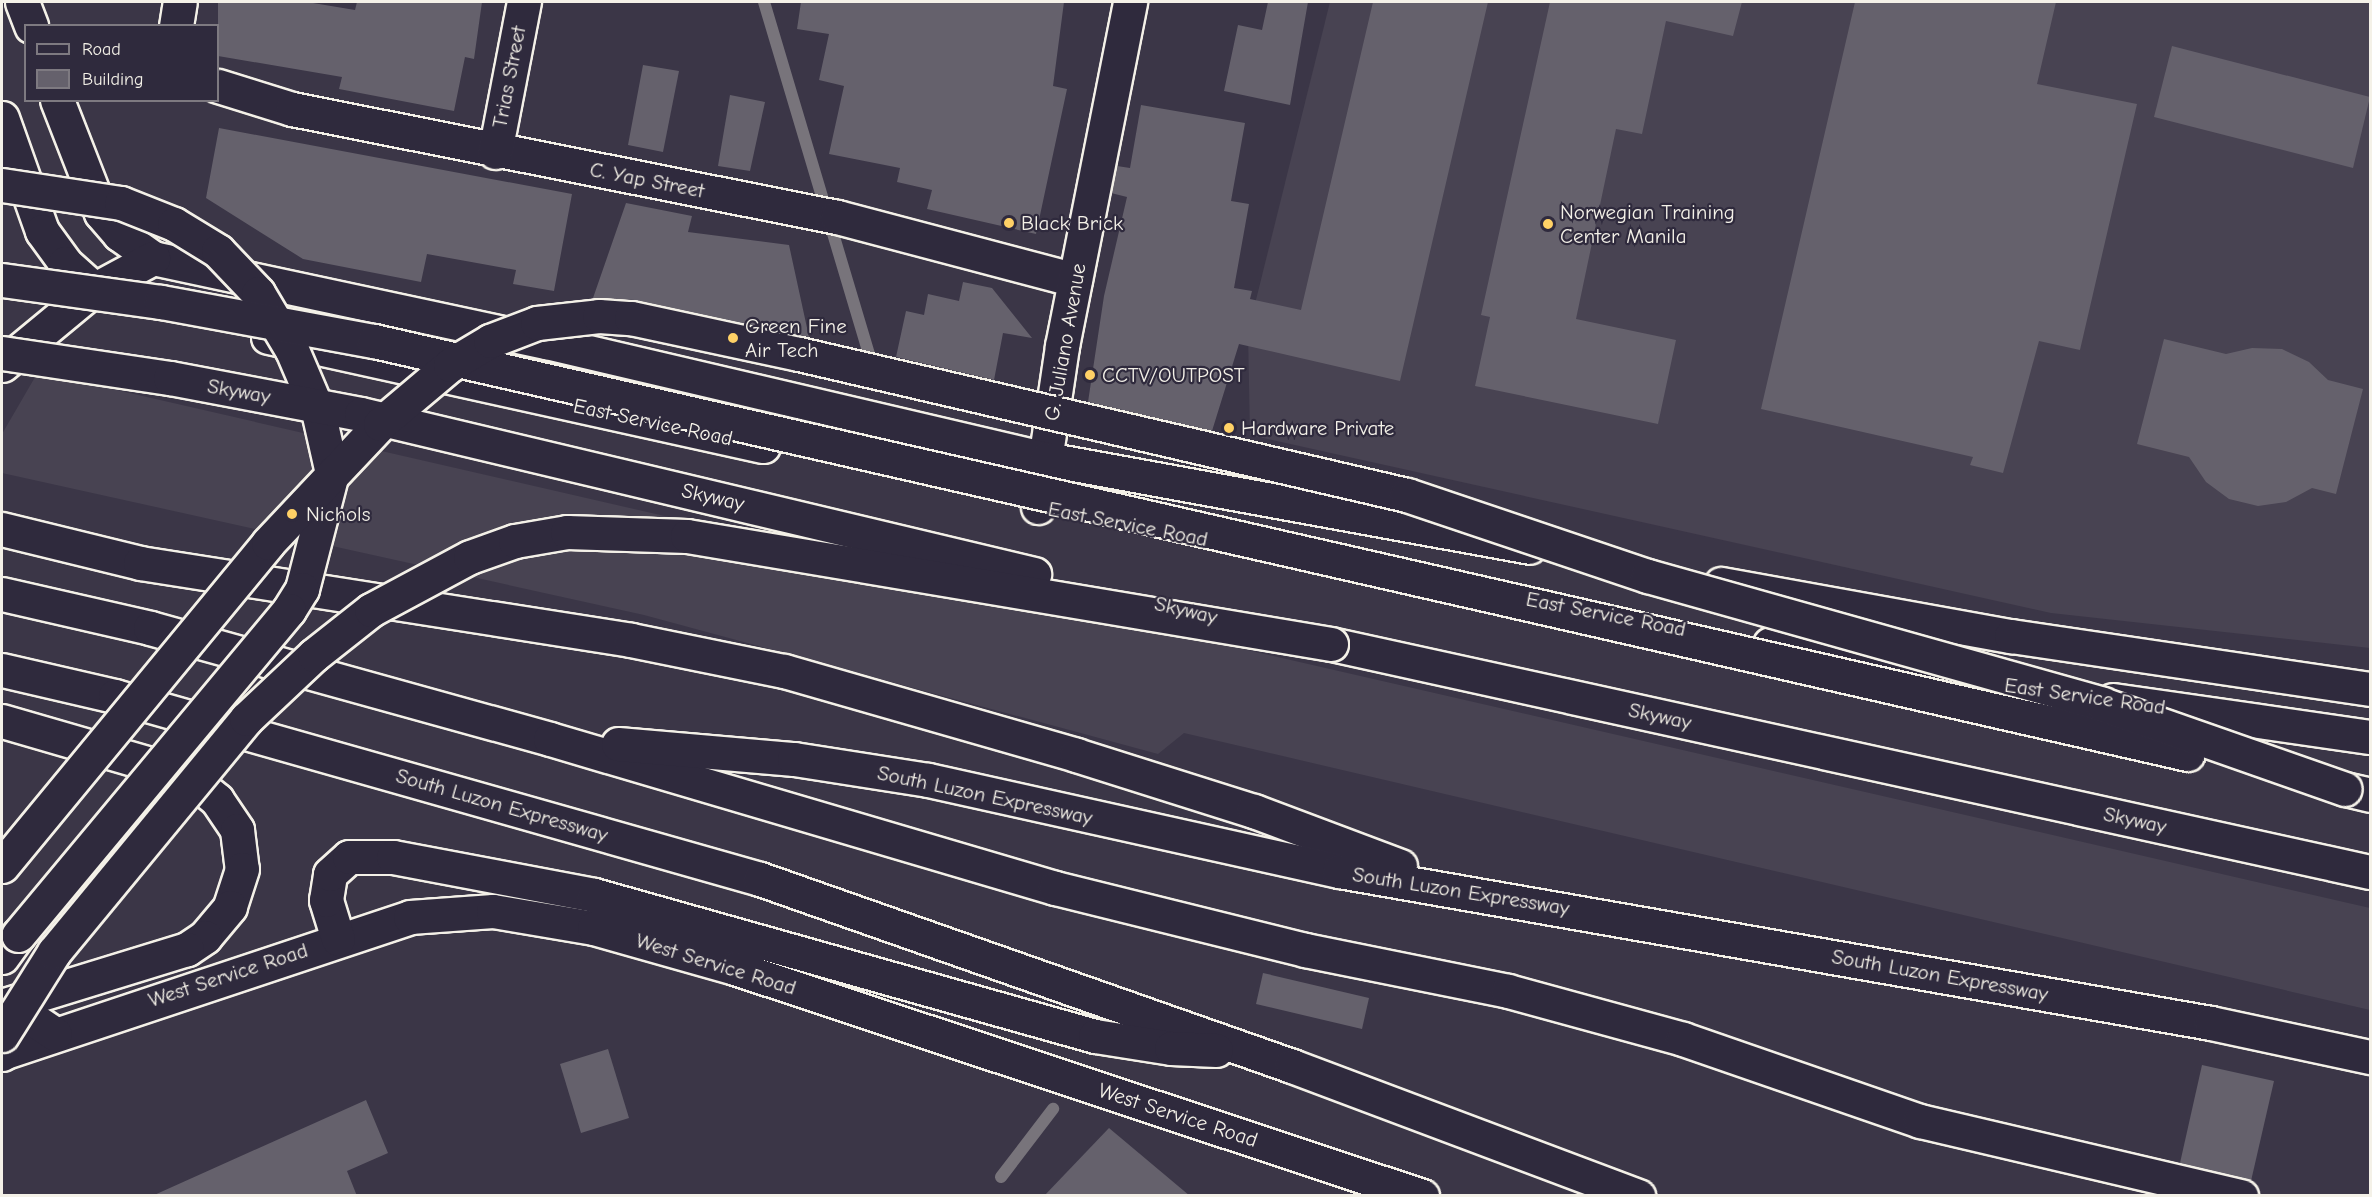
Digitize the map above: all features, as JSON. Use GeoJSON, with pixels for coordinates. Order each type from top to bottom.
{"type":"FeatureCollection","features":[{"type":"Feature","properties":{"kind":"main road"},"geometry":{"type":"LineString","coordinates":[[22,2],[30,24]]}},
{"type":"Feature","properties":{"kind":"main road"},"geometry":{"type":"LineString","coordinates":[[176,24],[180,2]]}},
{"type":"Feature","properties":{"kind":"main road","name":"Trias Street"},"geometry":{"type":"LineString","coordinates":[[495,152],[524,2]]}},
{"type":"Feature","properties":{"kind":"main road","name":"G. Juliano Avenue"},"geometry":{"type":"LineString","coordinates":[[1038,507],[1075,280],[1131,2]]}},
{"type":"Feature","properties":{"kind":"main road","name":"C. Yap Street"},"geometry":{"type":"LineString","coordinates":[[219,86],[292,109],[495,152],[837,217],[1075,280]]}},
{"type":"Feature","properties":{"kind":"main road"},"geometry":{"type":"LineString","coordinates":[[58,102],[101,213],[119,234],[153,258],[546,342],[1046,459],[2011,636],[2370,689]]}},
{"type":"Feature","properties":{"kind":"main road","name":"East Service Road"},"geometry":{"type":"LineString","coordinates":[[2,118],[42,231],[65,263],[94,289],[154,312],[1038,507],[1649,623],[2010,687],[2286,723],[2370,737]]}},
{"type":"Feature","properties":{"kind":"main road"},"geometry":{"type":"LineString","coordinates":[[2,185],[121,203],[174,224],[218,251],[258,293],[292,350],[318,411],[332,473],[302,589],[289,610],[2,957]]}},
{"type":"Feature","properties":{"kind":"main road"},"geometry":{"type":"LineString","coordinates":[[2,345],[94,289],[153,258]]}},
{"type":"Feature","properties":{"kind":"main road"},"geometry":{"type":"LineString","coordinates":[[2,280],[161,302],[375,341],[2358,792]]}},
{"type":"Feature","properties":{"kind":"main road"},"geometry":{"type":"LineString","coordinates":[[2,365],[94,289]]}},
{"type":"Feature","properties":{"kind":"main road"},"geometry":{"type":"LineString","coordinates":[[2,866],[291,516],[380,424],[450,365],[490,341],[537,323],[598,316],[631,318],[799,354],[1407,495],[1648,576],[2102,704],[2358,792]]}},
{"type":"Feature","properties":{"kind":"main road","name":"Skyway"},"geometry":{"type":"LineString","coordinates":[[2,353],[170,378],[361,414],[1331,644],[2370,872]]}},
{"type":"Feature","properties":{"kind":"main road"},"geometry":{"type":"LineString","coordinates":[[2,529],[140,563],[631,640],[784,671],[1076,755],[1254,811],[1470,891]]}},
{"type":"Feature","properties":{"kind":"main road"},"geometry":{"type":"LineString","coordinates":[[2,1035],[54,952],[255,711],[314,655],[371,610],[470,557],[515,541],[567,532],[687,536],[1331,644]]}},
{"type":"Feature","properties":{"kind":"main road","name":"South Luzon Expressway"},"geometry":{"type":"LineString","coordinates":[[2,594],[150,628],[550,738],[1055,888],[1305,950],[1508,991],[1683,1039],[1920,1121],[2241,1196]]}},
{"type":"Feature","properties":{"kind":"main road","name":"South Luzon Expressway"},"geometry":{"type":"LineString","coordinates":[[2,670],[115,696],[760,879],[1251,1051],[1638,1196]]}},
{"type":"Feature","properties":{"kind":"main road"},"geometry":{"type":"LineString","coordinates":[[2286,723],[2297,678]]}},
{"type":"Feature","properties":{"kind":"main road"},"geometry":{"type":"LineString","coordinates":[[2,721],[157,766],[200,786],[217,800],[237,830],[242,869],[230,907],[205,937],[187,949],[6,1005]]}},
{"type":"Feature","properties":{"kind":"main road","name":"South Luzon Expressway"},"geometry":{"type":"LineString","coordinates":[[550,738],[794,759],[928,780],[1339,872],[1470,891],[2211,1023],[2370,1057]]}},
{"type":"Feature","properties":{"kind":"main road"},"geometry":{"type":"LineString","coordinates":[[338,939],[326,900],[330,874],[349,857],[393,857],[594,895],[1095,1036],[1171,1048],[1251,1051]]}},
{"type":"Feature","properties":{"kind":"main road","name":"West Service Road"},"geometry":{"type":"LineString","coordinates":[[2,1053],[338,939],[410,917],[494,911],[594,928],[735,968],[1422,1196]]}},
{"type":"Feature","properties":{"kind":"main road"},"geometry":{"type":"LineString","coordinates":[[6,1005],[55,1034]]}},
{"type":"Feature","properties":{"kind":"shaded area"},"geometry":{"type":"Polygon","coordinates":[[[1330,2],[2370,2],[2370,648],[2051,613],[1250,435],[1248,332],[1330,2]]]}},
{"type":"Feature","properties":{"kind":"shaded area"},"geometry":{"type":"Polygon","coordinates":[[[38,372],[2370,908],[2370,1010],[1184,733],[1158,754],[644,615],[2,473],[2,434],[38,372]]]}},
{"type":"Feature","properties":{"kind":"building"},"geometry":{"type":"Polygon","coordinates":[[[218,2],[307,2],[355,10],[357,2],[482,2],[474,59],[465,57],[454,111],[339,89],[342,77],[219,56],[218,2]]]}},
{"type":"Feature","properties":{"kind":"building"},"geometry":{"type":"Polygon","coordinates":[[[801,2],[1064,2],[1053,86],[1067,89],[1036,234],[927,209],[932,190],[897,182],[900,168],[829,154],[844,86],[819,80],[829,34],[797,29],[801,2]]]}},
{"type":"Feature","properties":{"kind":"building"},"geometry":{"type":"Polygon","coordinates":[[[1268,2],[1308,2],[1290,105],[1224,91],[1238,25],[1262,30],[1268,2]]]}},
{"type":"Feature","properties":{"kind":"building"},"geometry":{"type":"Polygon","coordinates":[[[1373,2],[1488,2],[1400,381],[1239,344],[1212,431],[1088,402],[1104,296],[1127,197],[1111,193],[1117,166],[1130,168],[1141,105],[1245,123],[1231,201],[1249,204],[1234,288],[1252,291],[1250,299],[1301,310],[1373,2]]]}},
{"type":"Feature","properties":{"kind":"building","name":"Norwegian Training Center Manila"},"geometry":{"type":"Polygon","coordinates":[[[1550,2],[1742,2],[1733,36],[1666,21],[1642,134],[1616,129],[1576,319],[1676,340],[1658,424],[1475,386],[1490,317],[1481,315],[1550,2]]]}},
{"type":"Feature","properties":{"kind":"building"},"geometry":{"type":"Polygon","coordinates":[[[1855,2],[2056,2],[2037,84],[2137,104],[2080,350],[2039,341],[2003,473],[1970,465],[1973,457],[1761,409],[1855,2]]]}},
{"type":"Feature","properties":{"kind":"building"},"geometry":{"type":"Polygon","coordinates":[[[2172,46],[2370,97],[2353,168],[2154,117],[2172,46]]]}},
{"type":"Feature","properties":{"kind":"building"},"geometry":{"type":"Polygon","coordinates":[[[643,65],[679,71],[663,152],[628,145],[643,65]]]}},
{"type":"Feature","properties":{"kind":"building"},"geometry":{"type":"Polygon","coordinates":[[[730,95],[765,102],[750,171],[718,166],[730,95]]]}},
{"type":"Feature","properties":{"kind":"building"},"geometry":{"type":"Polygon","coordinates":[[[219,128],[572,194],[554,291],[513,284],[516,270],[427,254],[421,282],[303,259],[206,198],[219,128]]]}},
{"type":"Feature","properties":{"kind":"building"},"geometry":{"type":"Polygon","coordinates":[[[626,203],[692,216],[688,232],[789,245],[809,337],[635,300],[593,298],[626,203]]]}},
{"type":"Feature","properties":{"kind":"building"},"geometry":{"type":"Polygon","coordinates":[[[963,282],[992,288],[1032,338],[1003,333],[994,380],[896,357],[906,311],[924,315],[928,294],[959,301],[963,282]]]}},
{"type":"Feature","properties":{"kind":"building"},"geometry":{"type":"Polygon","coordinates":[[[2164,339],[2226,354],[2252,348],[2282,349],[2309,362],[2328,380],[2363,389],[2336,494],[2312,488],[2286,502],[2258,506],[2229,499],[2206,482],[2189,457],[2137,444],[2164,339]]]}},
{"type":"Feature","properties":{"kind":"building"},"geometry":{"type":"Polygon","coordinates":[[[1263,973],[1369,998],[1362,1029],[1256,1004],[1263,973]]]}},
{"type":"Feature","properties":{"kind":"building"},"geometry":{"type":"Polygon","coordinates":[[[608,1049],[629,1118],[581,1133],[560,1064],[608,1049]]]}},
{"type":"Feature","properties":{"kind":"building"},"geometry":{"type":"Polygon","coordinates":[[[2202,1065],[2274,1081],[2251,1181],[2180,1163],[2202,1065]]]}},
{"type":"Feature","properties":{"kind":"building"},"geometry":{"type":"Polygon","coordinates":[[[366,1100],[388,1153],[347,1171],[357,1196],[152,1196],[366,1100]]]}},
{"type":"Feature","properties":{"kind":"building"},"geometry":{"type":"Polygon","coordinates":[[[1109,1128],[1190,1196],[1044,1196],[1109,1128]]]}},
{"type":"Feature","properties":{"kind":"waterway"},"geometry":{"type":"LineString","coordinates":[[764,2],[871,362]]}},
{"type":"Feature","properties":{"kind":"waterway"},"geometry":{"type":"LineString","coordinates":[[1001,1177],[1053,1109]]}},
{"type":"Feature","properties":{"kind":"place","name":"Black Brick"},"geometry":{"type":"Point","coordinates":[1009,223]}},
{"type":"Feature","properties":{"kind":"place","name":"Norwegian Training Center Manila"},"geometry":{"type":"Point","coordinates":[1548,224]}},
{"type":"Feature","properties":{"kind":"place","name":"Green Fine Air Tech"},"geometry":{"type":"Point","coordinates":[733,338]}},
{"type":"Feature","properties":{"kind":"place","name":"CCTV/OUTPOST"},"geometry":{"type":"Point","coordinates":[1090,375]}},
{"type":"Feature","properties":{"kind":"place","name":"Hardware Private"},"geometry":{"type":"Point","coordinates":[1229,428]}},
{"type":"Feature","properties":{"kind":"place","name":"Nichols"},"geometry":{"type":"Point","coordinates":[292,514]}}]}
